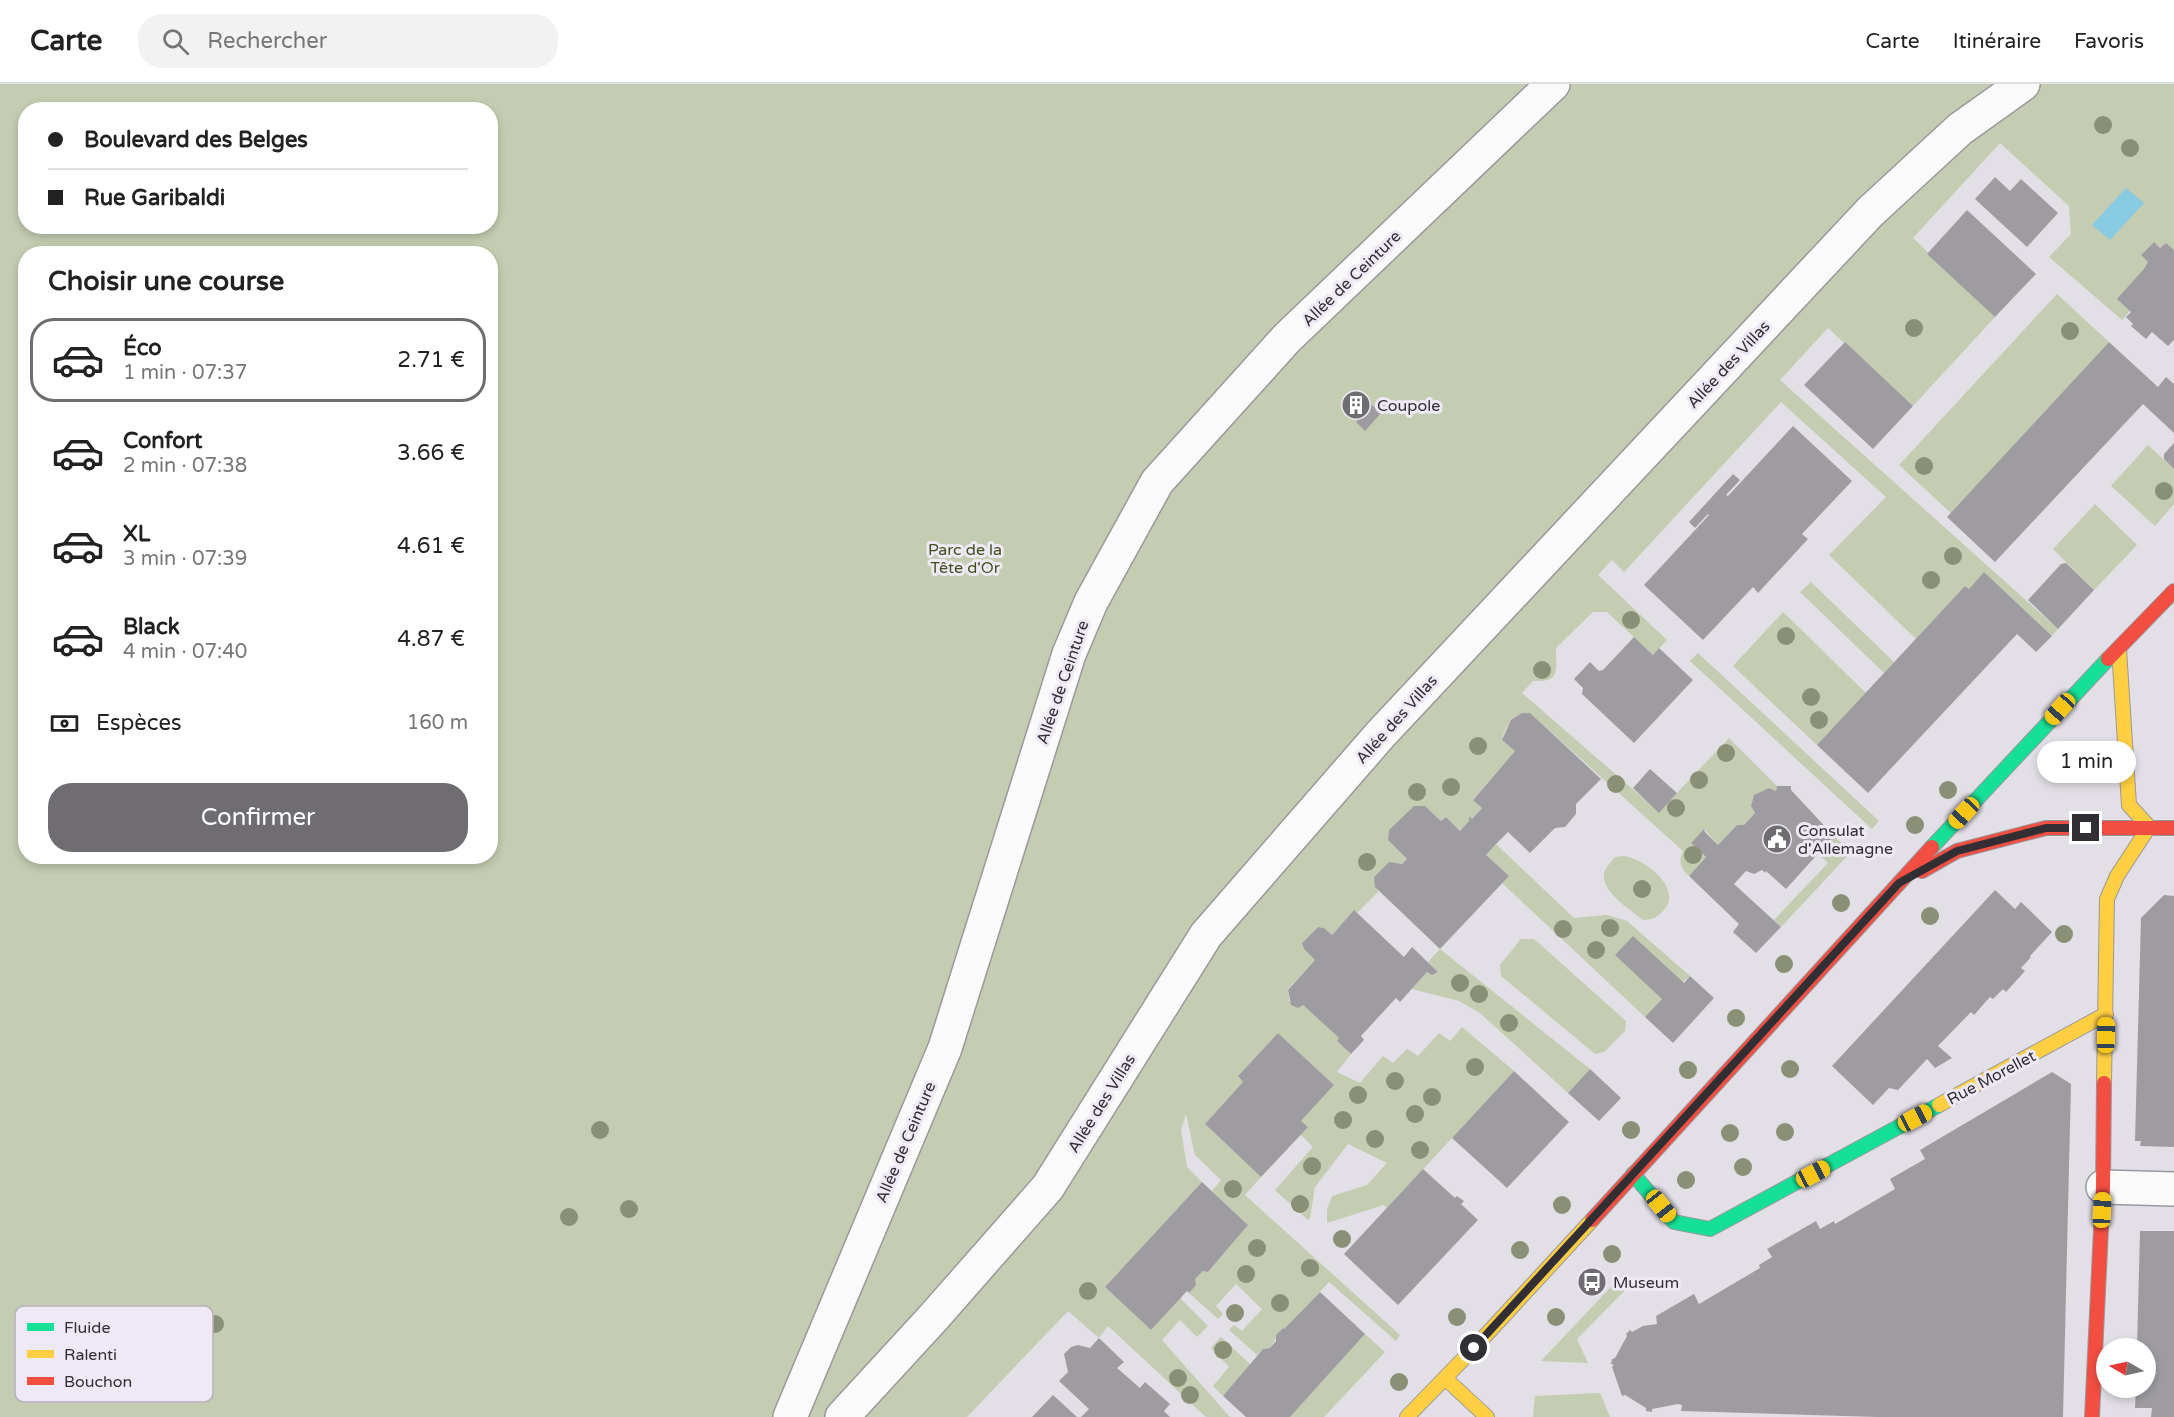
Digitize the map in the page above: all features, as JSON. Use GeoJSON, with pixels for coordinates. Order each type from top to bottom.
{"type":"FeatureCollection","features":[{"type":"Feature","properties":{"kind":"main road"},"geometry":{"type":"LineString","coordinates":[[1407,1417],[2060,709],[2174,591]]}},
{"type":"Feature","properties":{"kind":"main road"},"geometry":{"type":"LineString","coordinates":[[2119,649],[2128,805],[2148,826]]}},
{"type":"Feature","properties":{"kind":"main road"},"geometry":{"type":"LineString","coordinates":[[2092,1417],[2103,1187],[2107,899],[2117,876],[2148,826]]}},
{"type":"Feature","properties":{"kind":"main road"},"geometry":{"type":"LineString","coordinates":[[1899,883],[1957,851],[2046,828],[2148,826],[2174,828]]}},
{"type":"Feature","properties":{"kind":"main road","name":"Rue Morellet"},"geometry":{"type":"LineString","coordinates":[[1633,1174],[1674,1222],[1710,1229],[2106,1014]]}},
{"type":"Feature","properties":{"kind":"main road"},"geometry":{"type":"LineString","coordinates":[[1445,1378],[1487,1417]]}},
{"type":"Feature","properties":{"kind":"street","name":"Allée de Ceinture"},"geometry":{"type":"LineString","coordinates":[[790,1417],[945,1048],[1069,654],[1091,602],[1157,482],[1287,338],[1553,84]]}},
{"type":"Feature","properties":{"kind":"street","name":"Allée des Villas"},"geometry":{"type":"LineString","coordinates":[[842,1417],[1048,1187],[1206,935],[1380,735],[1870,212],[1960,129],[2023,84]]}},
{"type":"Feature","properties":{"kind":"street"},"geometry":{"type":"LineString","coordinates":[[2103,1187],[2174,1189]]}},
{"type":"Feature","properties":{"kind":"green space","name":"Parc de la Tête d'Or"},"geometry":{"type":"Polygon","coordinates":[[[0,84],[2174,84],[2174,250],[2166,243],[2160,248],[2154,242],[2141,255],[2148,262],[2141,275],[2132,307],[2122,320],[2049,257],[2071,234],[2069,206],[2000,143],[1913,238],[1995,317],[1913,406],[1828,328],[1780,380],[2058,629],[2052,636],[1984,572],[1969,589],[1965,586],[1916,639],[1829,555],[1886,497],[1781,402],[1624,572],[1612,560],[1598,575],[1667,640],[1653,655],[1607,612],[1593,612],[1556,648],[1556,669],[1553,677],[1548,680],[1533,681],[1522,693],[1659,812],[1729,738],[1777,786],[1776,791],[1769,788],[1754,795],[1751,806],[1755,813],[1744,825],[1737,825],[1718,845],[1704,829],[1691,843],[1706,857],[1689,876],[1681,865],[1683,851],[1530,713],[1519,715],[1509,724],[1502,739],[1515,751],[1473,799],[1482,808],[1460,831],[1446,817],[1441,821],[1425,806],[1414,806],[1389,830],[1388,840],[1407,859],[1402,864],[1389,862],[1374,877],[1378,892],[1357,913],[1354,910],[1332,935],[1324,928],[1318,927],[1302,943],[1304,949],[1315,960],[1288,989],[1289,1001],[1297,1007],[1303,1005],[1339,1038],[1337,1041],[1351,1054],[1337,1072],[1360,1083],[1383,1056],[1393,1063],[1407,1049],[1418,1056],[1439,1033],[1450,1041],[1462,1027],[1514,1071],[1387,1208],[1384,1205],[1327,1223],[1327,1210],[1332,1196],[1367,1185],[1387,1163],[1348,1144],[1315,1187],[1308,1220],[1275,1190],[1313,1147],[1300,1134],[1308,1127],[1301,1121],[1334,1085],[1278,1033],[1238,1076],[1243,1082],[1205,1124],[1261,1177],[1245,1195],[1400,1335],[1396,1341],[1329,1282],[1284,1329],[1282,1328],[1270,1348],[1263,1349],[1257,1355],[1229,1330],[1234,1325],[1242,1331],[1262,1309],[1236,1284],[1216,1306],[1223,1314],[1218,1319],[1189,1293],[1196,1285],[1195,1279],[1203,1271],[1208,1272],[1248,1225],[1212,1191],[1221,1180],[1195,1155],[1186,1114],[1181,1130],[1187,1167],[1202,1182],[1105,1287],[1151,1330],[1180,1298],[1208,1326],[1197,1337],[1180,1320],[1162,1340],[1230,1417],[1206,1417],[1108,1326],[1099,1338],[1068,1311],[967,1417],[0,1417],[0,84]]]}},
{"type":"Feature","properties":{"kind":"green space"},"geometry":{"type":"Polygon","coordinates":[[[2057,294],[2109,342],[1951,513],[1899,465],[2057,294]]]}},
{"type":"Feature","properties":{"kind":"green space"},"geometry":{"type":"Polygon","coordinates":[[[2148,445],[2174,469],[2174,504],[2155,526],[2111,486],[2148,445]]]}},
{"type":"Feature","properties":{"kind":"green space"},"geometry":{"type":"Polygon","coordinates":[[[2095,504],[2137,545],[2094,590],[2053,549],[2095,504]]]}},
{"type":"Feature","properties":{"kind":"green space"},"geometry":{"type":"Polygon","coordinates":[[[1811,582],[1894,662],[1884,673],[1800,592],[1811,582]]]}},
{"type":"Feature","properties":{"kind":"green space"},"geometry":{"type":"Polygon","coordinates":[[[1783,612],[1866,693],[1817,745],[1733,666],[1783,612]]]}},
{"type":"Feature","properties":{"kind":"green space"},"geometry":{"type":"Polygon","coordinates":[[[1698,653],[1879,821],[1872,829],[1690,661],[1698,653]]]}},
{"type":"Feature","properties":{"kind":"green space"},"geometry":{"type":"Polygon","coordinates":[[[1834,836],[1851,852],[1781,927],[1774,920],[1828,863],[1818,854],[1834,836]]]}},
{"type":"Feature","properties":{"kind":"green space"},"geometry":{"type":"Polygon","coordinates":[[[1496,844],[1574,918],[1607,915],[1627,921],[1690,976],[1662,999],[1645,1017],[1502,883],[1508,876],[1486,855],[1496,844]]]}},
{"type":"Feature","properties":{"kind":"green space"},"geometry":{"type":"Polygon","coordinates":[[[1615,857],[1633,858],[1651,869],[1665,884],[1669,893],[1669,901],[1664,910],[1655,918],[1643,920],[1618,900],[1607,887],[1604,880],[1606,869],[1615,857]]]}},
{"type":"Feature","properties":{"kind":"green space"},"geometry":{"type":"Polygon","coordinates":[[[1521,939],[1534,939],[1626,1021],[1625,1031],[1604,1052],[1595,1054],[1501,976],[1500,965],[1521,939]]]}},
{"type":"Feature","properties":{"kind":"green space"},"geometry":{"type":"Polygon","coordinates":[[[1440,949],[1590,1069],[1568,1093],[1480,1013],[1459,1001],[1412,989],[1427,972],[1432,975],[1438,972],[1428,962],[1440,949]]]}},
{"type":"Feature","properties":{"kind":"green space"},"geometry":{"type":"Polygon","coordinates":[[[1624,1273],[1633,1282],[1577,1339],[1588,1363],[1541,1361],[1624,1273]]]}},
{"type":"Feature","properties":{"kind":"green space"},"geometry":{"type":"Polygon","coordinates":[[[1365,1334],[1385,1352],[1324,1417],[1290,1417],[1365,1334]]]}},
{"type":"Feature","properties":{"kind":"green space"},"geometry":{"type":"Polygon","coordinates":[[[1221,1337],[1251,1365],[1223,1396],[1213,1386],[1229,1367],[1211,1348],[1221,1337]]]}},
{"type":"Feature","properties":{"kind":"green space"},"geometry":{"type":"Polygon","coordinates":[[[1600,1393],[1610,1417],[1533,1417],[1535,1396],[1600,1393]]]}},
{"type":"Feature","properties":{"kind":"water"},"geometry":{"type":"Polygon","coordinates":[[[2126,188],[2144,203],[2110,240],[2092,225],[2126,188]]]}},
{"type":"Feature","properties":{"kind":"building"},"geometry":{"type":"Polygon","coordinates":[[[1995,177],[2010,191],[2021,179],[2058,213],[2027,247],[1975,199],[1995,177]]]}},
{"type":"Feature","properties":{"kind":"building"},"geometry":{"type":"Polygon","coordinates":[[[1967,210],[2036,274],[1995,317],[1927,254],[1967,210]]]}},
{"type":"Feature","properties":{"kind":"building"},"geometry":{"type":"Polygon","coordinates":[[[2154,242],[2160,248],[2166,243],[2174,250],[2174,340],[2168,346],[2152,332],[2146,339],[2131,326],[2133,324],[2126,317],[2131,312],[2117,299],[2143,270],[2148,262],[2141,255],[2154,242]]]}},
{"type":"Feature","properties":{"kind":"building"},"geometry":{"type":"Polygon","coordinates":[[[1845,342],[1913,406],[1873,449],[1804,385],[1845,342]]]}},
{"type":"Feature","properties":{"kind":"building"},"geometry":{"type":"Polygon","coordinates":[[[2109,342],[2158,387],[2166,377],[2174,384],[2174,433],[2143,404],[1995,562],[1947,517],[2109,342]]]}},
{"type":"Feature","properties":{"kind":"building","name":"Coupole"},"geometry":{"type":"Polygon","coordinates":[[[1361,392],[1370,400],[1352,419],[1343,410],[1361,392]]]}},
{"type":"Feature","properties":{"kind":"building"},"geometry":{"type":"Polygon","coordinates":[[[1372,405],[1381,413],[1365,431],[1356,422],[1372,405]]]}},
{"type":"Feature","properties":{"kind":"building"},"geometry":{"type":"Polygon","coordinates":[[[1793,426],[1852,481],[1802,534],[1808,539],[1758,593],[1753,587],[1703,640],[1644,585],[1709,515],[1695,528],[1689,522],[1733,474],[1740,480],[1726,495],[1728,496],[1793,426]]]}},
{"type":"Feature","properties":{"kind":"building"},"geometry":{"type":"Polygon","coordinates":[[[2174,443],[2174,469],[2164,459],[2164,454],[2174,443]]]}},
{"type":"Feature","properties":{"kind":"building"},"geometry":{"type":"Polygon","coordinates":[[[2066,563],[2094,590],[2058,629],[2028,600],[2061,564],[2066,563]]]}},
{"type":"Feature","properties":{"kind":"building"},"geometry":{"type":"Polygon","coordinates":[[[1984,572],[2052,636],[2036,652],[2017,634],[1868,793],[1817,745],[1965,586],[1969,589],[1984,572]]]}},
{"type":"Feature","properties":{"kind":"building"},"geometry":{"type":"Polygon","coordinates":[[[1634,637],[1653,655],[1659,648],[1693,680],[1634,743],[1582,694],[1583,688],[1574,679],[1590,662],[1599,671],[1603,670],[1634,637]]]}},
{"type":"Feature","properties":{"kind":"building"},"geometry":{"type":"Polygon","coordinates":[[[1522,713],[1530,713],[1601,779],[1576,804],[1576,814],[1565,827],[1555,828],[1530,853],[1508,832],[1496,844],[1486,855],[1509,876],[1440,949],[1375,887],[1374,877],[1389,862],[1402,864],[1407,859],[1388,840],[1389,830],[1414,806],[1425,806],[1441,821],[1446,817],[1460,831],[1470,820],[1468,819],[1470,817],[1472,819],[1482,808],[1473,800],[1515,751],[1502,740],[1511,720],[1522,713]]]}},
{"type":"Feature","properties":{"kind":"building"},"geometry":{"type":"Polygon","coordinates":[[[1650,769],[1677,793],[1659,813],[1633,788],[1650,769]]]}},
{"type":"Feature","properties":{"kind":"building","name":"Consulat d'Allemagne"},"geometry":{"type":"Polygon","coordinates":[[[1777,786],[1791,786],[1791,790],[1834,836],[1786,889],[1762,870],[1754,874],[1746,871],[1734,884],[1781,927],[1756,953],[1733,932],[1739,924],[1689,876],[1706,857],[1691,843],[1704,829],[1718,845],[1737,825],[1744,825],[1755,813],[1751,806],[1754,795],[1769,788],[1776,791],[1777,786]]]}},
{"type":"Feature","properties":{"kind":"building"},"geometry":{"type":"Polygon","coordinates":[[[1995,890],[2015,909],[2021,902],[2052,932],[2030,956],[2021,968],[2025,971],[2006,992],[2003,989],[1993,999],[1990,997],[1974,1015],[1971,1012],[1938,1046],[1952,1058],[1935,1068],[1927,1059],[1898,1090],[1889,1088],[1873,1105],[1832,1066],[1995,890]]]}},
{"type":"Feature","properties":{"kind":"building"},"geometry":{"type":"Polygon","coordinates":[[[2164,895],[2174,896],[2174,1147],[2140,1146],[2141,1141],[2135,1141],[2141,918],[2164,895]]]}},
{"type":"Feature","properties":{"kind":"building"},"geometry":{"type":"Polygon","coordinates":[[[1354,910],[1404,957],[1412,947],[1438,972],[1432,975],[1427,972],[1400,1002],[1396,998],[1361,1036],[1364,1040],[1351,1054],[1337,1041],[1339,1038],[1303,1005],[1298,1008],[1291,1005],[1288,990],[1315,960],[1304,949],[1302,943],[1318,927],[1324,928],[1332,935],[1354,910]]]}},
{"type":"Feature","properties":{"kind":"building"},"geometry":{"type":"Polygon","coordinates":[[[1633,936],[1684,983],[1690,976],[1714,998],[1673,1043],[1645,1017],[1662,999],[1615,955],[1633,936]]]}},
{"type":"Feature","properties":{"kind":"building"},"geometry":{"type":"Polygon","coordinates":[[[1278,1033],[1334,1085],[1301,1121],[1308,1127],[1261,1177],[1205,1124],[1243,1082],[1238,1076],[1278,1033]]]}},
{"type":"Feature","properties":{"kind":"building"},"geometry":{"type":"Polygon","coordinates":[[[1590,1069],[1621,1098],[1599,1121],[1568,1093],[1590,1069]]]}},
{"type":"Feature","properties":{"kind":"building"},"geometry":{"type":"Polygon","coordinates":[[[1514,1071],[1569,1122],[1507,1188],[1452,1138],[1514,1071]]]}},
{"type":"Feature","properties":{"kind":"building"},"geometry":{"type":"Polygon","coordinates":[[[2052,1072],[2071,1084],[2063,1417],[1878,1417],[1681,1411],[1682,1405],[1678,1404],[1652,1409],[1652,1412],[1646,1411],[1646,1408],[1625,1395],[1622,1396],[1612,1367],[1614,1365],[1611,1364],[1630,1330],[1632,1332],[1643,1326],[1657,1324],[1656,1316],[1694,1294],[1699,1304],[1760,1268],[1759,1265],[1772,1257],[1767,1249],[1816,1221],[1820,1229],[1834,1221],[1835,1224],[1895,1189],[1890,1179],[1925,1159],[1920,1150],[2052,1072]]]}},
{"type":"Feature","properties":{"kind":"building"},"geometry":{"type":"Polygon","coordinates":[[[1423,1169],[1455,1198],[1457,1196],[1464,1201],[1461,1204],[1478,1220],[1398,1305],[1344,1254],[1423,1169]]]}},
{"type":"Feature","properties":{"kind":"building"},"geometry":{"type":"Polygon","coordinates":[[[1202,1182],[1248,1225],[1208,1272],[1203,1271],[1195,1279],[1196,1285],[1189,1293],[1187,1291],[1151,1330],[1105,1287],[1202,1182]]]}},
{"type":"Feature","properties":{"kind":"building"},"geometry":{"type":"Polygon","coordinates":[[[2140,1231],[2174,1231],[2174,1417],[2151,1417],[2152,1408],[2135,1408],[2136,1398],[2156,1398],[2156,1338],[2137,1338],[2140,1231]]]}},
{"type":"Feature","properties":{"kind":"building"},"geometry":{"type":"Polygon","coordinates":[[[1320,1292],[1365,1334],[1290,1417],[1246,1417],[1223,1396],[1263,1349],[1270,1348],[1276,1341],[1276,1335],[1320,1292]]]}},
{"type":"Feature","properties":{"kind":"building"},"geometry":{"type":"Polygon","coordinates":[[[1099,1338],[1124,1362],[1117,1368],[1140,1388],[1145,1382],[1170,1404],[1164,1411],[1170,1417],[1081,1417],[1089,1409],[1059,1381],[1068,1372],[1064,1354],[1071,1347],[1078,1345],[1090,1348],[1099,1338]]]}},
{"type":"Feature","properties":{"kind":"building"},"geometry":{"type":"Polygon","coordinates":[[[1053,1395],[1077,1417],[1032,1417],[1053,1395]]]}},
{"type":"Feature","properties":{"kind":"traffic: fast"},"geometry":{"type":"LineString","coordinates":[[1932,847],[2108,659]]}},
{"type":"Feature","properties":{"kind":"traffic: fast"},"geometry":{"type":"LineString","coordinates":[[1633,1174],[1674,1222],[1710,1229],[1939,1105]]}},
{"type":"Feature","properties":{"kind":"traffic: slow"},"geometry":{"type":"LineString","coordinates":[[2119,649],[2129,805],[2149,827]]}},
{"type":"Feature","properties":{"kind":"traffic: slow"},"geometry":{"type":"LineString","coordinates":[[2104,1083],[2107,899],[2117,876],[2149,827]]}},
{"type":"Feature","properties":{"kind":"traffic: slow"},"geometry":{"type":"LineString","coordinates":[[1939,1105],[2106,1014]]}},
{"type":"Feature","properties":{"kind":"traffic: slow"},"geometry":{"type":"LineString","coordinates":[[1407,1417],[1592,1220]]}},
{"type":"Feature","properties":{"kind":"traffic: slow"},"geometry":{"type":"LineString","coordinates":[[1445,1378],[1487,1417]]}},
{"type":"Feature","properties":{"kind":"traffic: jam"},"geometry":{"type":"LineString","coordinates":[[2108,659],[2174,591]]}},
{"type":"Feature","properties":{"kind":"traffic: jam"},"geometry":{"type":"LineString","coordinates":[[1922,871],[1957,851],[2046,828],[2174,828]]}},
{"type":"Feature","properties":{"kind":"traffic: jam"},"geometry":{"type":"LineString","coordinates":[[1592,1220],[1932,847]]}},
{"type":"Feature","properties":{"kind":"traffic: jam"},"geometry":{"type":"LineString","coordinates":[[2092,1417],[2103,1187],[2104,1083]]}},
{"type":"Feature","properties":{"kind":"place","name":"Coupole"},"geometry":{"type":"Point","coordinates":[1356,405]}},
{"type":"Feature","properties":{"kind":"place","name":"Consulat d'Allemagne"},"geometry":{"type":"Point","coordinates":[1777,839]}},
{"type":"Feature","properties":{"kind":"place","name":"Museum"},"geometry":{"type":"Point","coordinates":[1592,1282]}},
{"type":"Feature","properties":{"kind":"route"},"geometry":{"type":"LineString","coordinates":[[1474,1348],[1899,883],[1957,851],[2046,828],[2086,828]]}}]}
